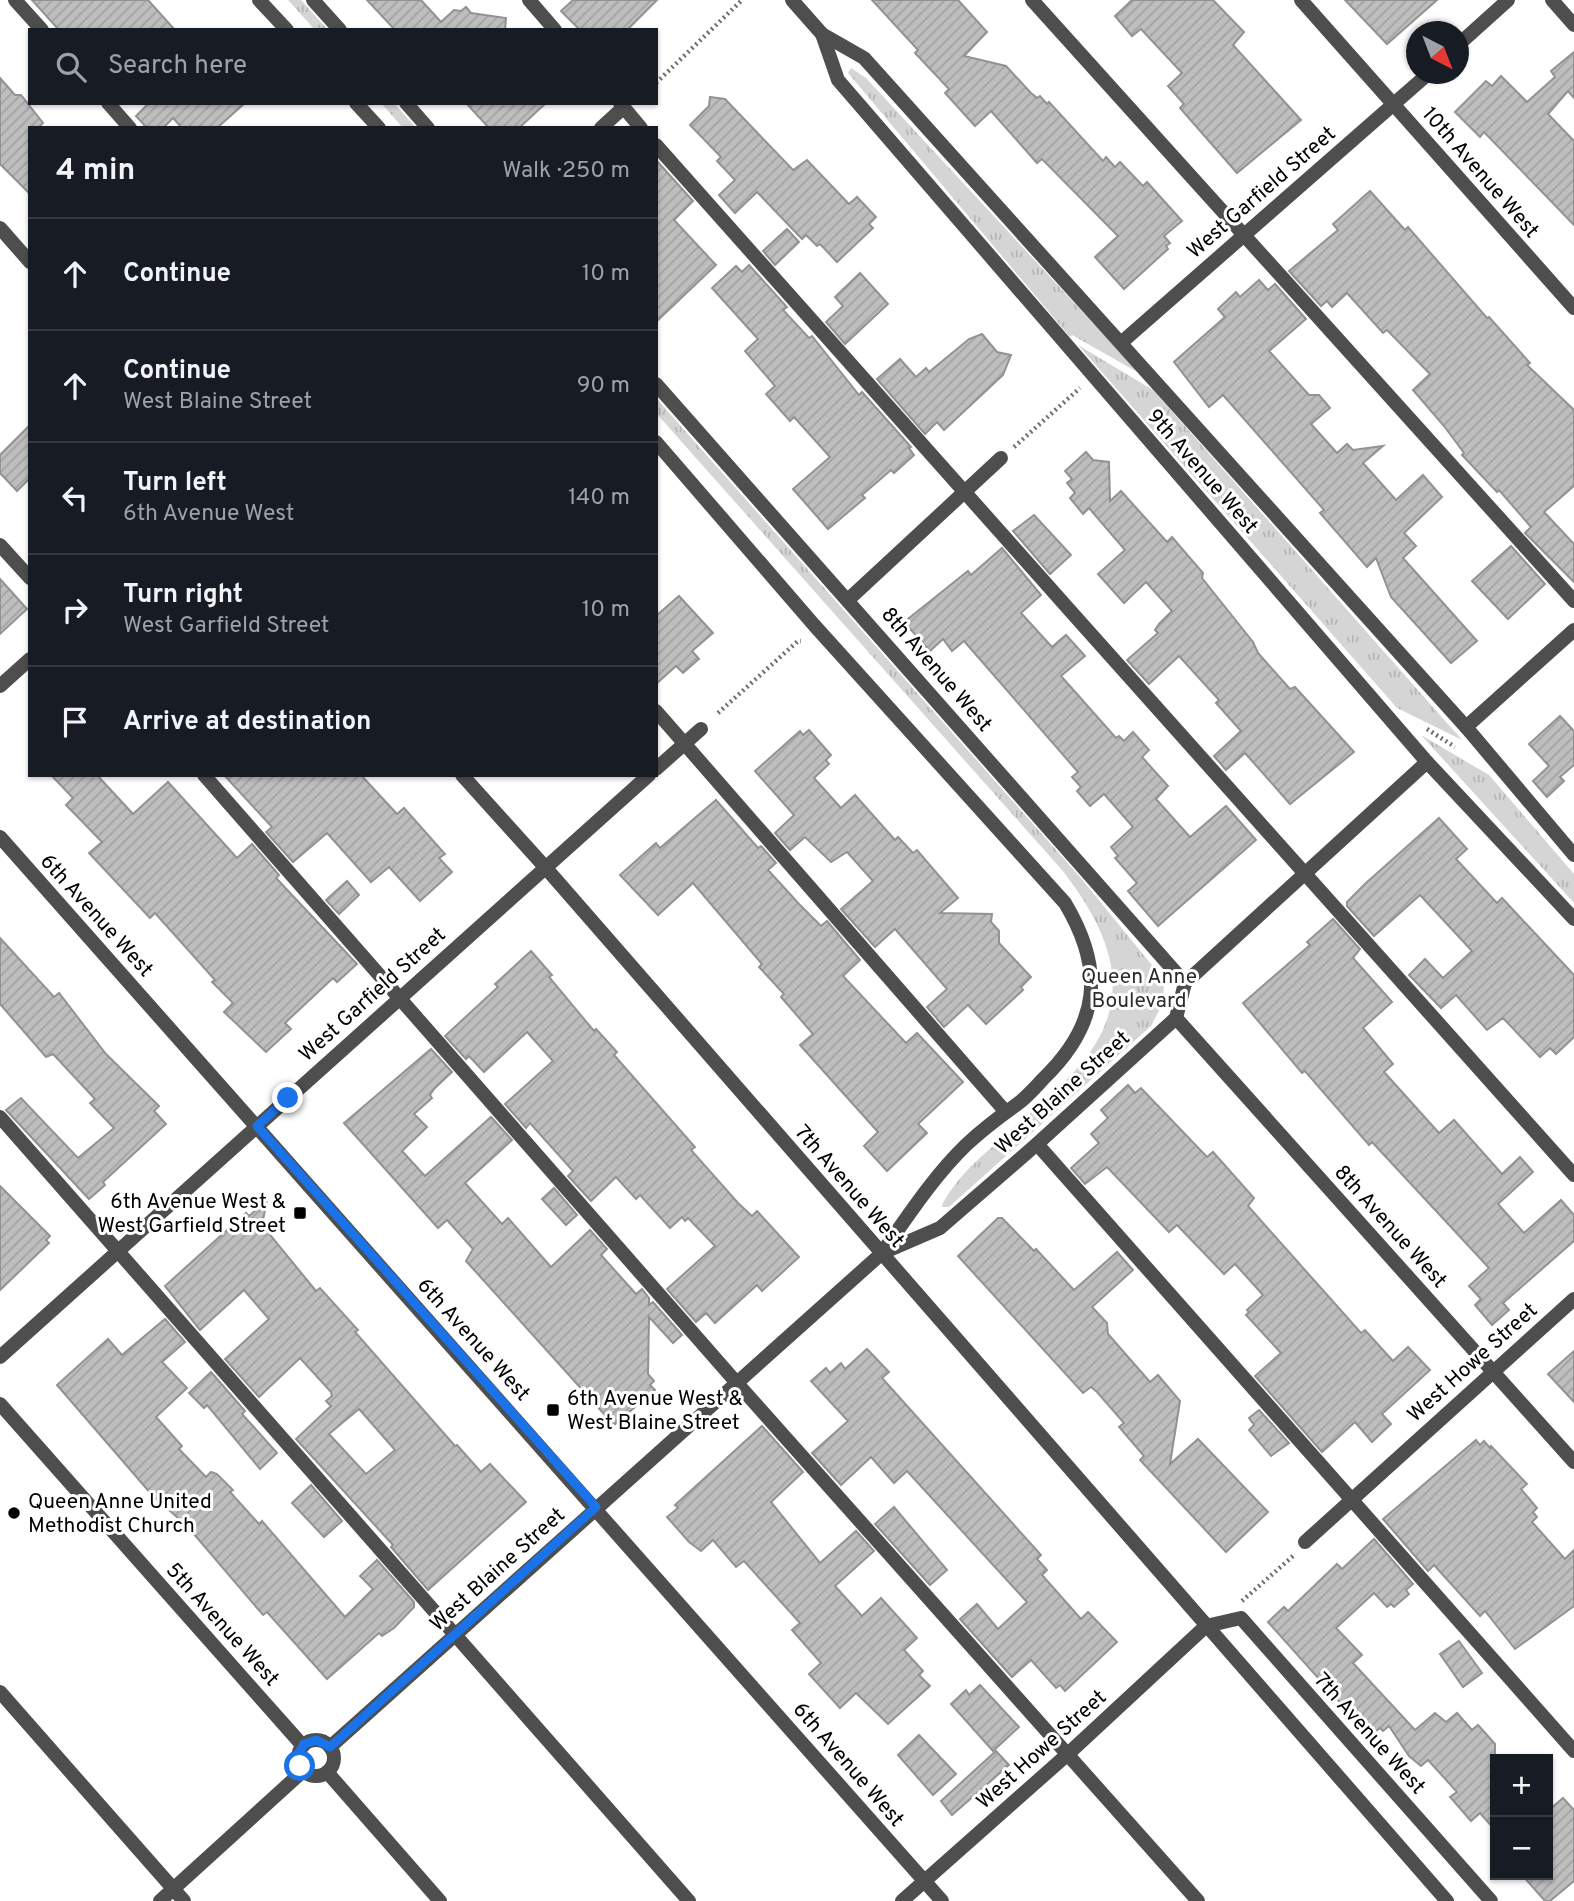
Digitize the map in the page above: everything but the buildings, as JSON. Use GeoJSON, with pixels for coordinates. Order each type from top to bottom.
{"type":"FeatureCollection","features":[{"type":"Feature","properties":{"kind":"street"},"geometry":{"type":"LineString","coordinates":[[15,0],[40,28]]}},
{"type":"Feature","properties":{"kind":"street"},"geometry":{"type":"LineString","coordinates":[[258,0],[284,28]]}},
{"type":"Feature","properties":{"kind":"street"},"geometry":{"type":"LineString","coordinates":[[313,0],[338,28]]}},
{"type":"Feature","properties":{"kind":"street"},"geometry":{"type":"LineString","coordinates":[[528,0],[553,28]]}},
{"type":"Feature","properties":{"kind":"street","name":"9th Avenue West"},"geometry":{"type":"LineString","coordinates":[[792,0],[822,34],[864,58],[1466,727],[1574,855]]}},
{"type":"Feature","properties":{"kind":"street"},"geometry":{"type":"LineString","coordinates":[[1032,0],[1574,601]]}},
{"type":"Feature","properties":{"kind":"street","name":"10th Avenue West"},"geometry":{"type":"LineString","coordinates":[[1301,0],[1574,308]]}},
{"type":"Feature","properties":{"kind":"street"},"geometry":{"type":"LineString","coordinates":[[1469,35],[1508,0]]}},
{"type":"Feature","properties":{"kind":"street"},"geometry":{"type":"LineString","coordinates":[[1552,0],[1574,25]]}},
{"type":"Feature","properties":{"kind":"street","name":"9th Avenue West"},"geometry":{"type":"LineString","coordinates":[[822,34],[838,80],[1427,762],[1574,919]]}},
{"type":"Feature","properties":{"kind":"street","name":"West Garfield Street"},"geometry":{"type":"LineString","coordinates":[[1122,342],[1417,84]]}},
{"type":"Feature","properties":{"kind":"street"},"geometry":{"type":"LineString","coordinates":[[110,105],[129,126]]}},
{"type":"Feature","properties":{"kind":"street"},"geometry":{"type":"LineString","coordinates":[[358,105],[377,126]]}},
{"type":"Feature","properties":{"kind":"street"},"geometry":{"type":"LineString","coordinates":[[408,105],[426,126]]}},
{"type":"Feature","properties":{"kind":"street"},"geometry":{"type":"LineString","coordinates":[[603,126],[622,105],[639,126]]}},
{"type":"Feature","properties":{"kind":"street"},"geometry":{"type":"LineString","coordinates":[[658,147],[963,494],[1305,871],[1574,1175]]}},
{"type":"Feature","properties":{"kind":"street"},"geometry":{"type":"LineString","coordinates":[[0,228],[28,260]]}},
{"type":"Feature","properties":{"kind":"street","name":"8th Avenue West"},"geometry":{"type":"LineString","coordinates":[[658,386],[849,599],[1185,983]]}},
{"type":"Feature","properties":{"kind":"street","name":"West Blaine Street"},"geometry":{"type":"LineString","coordinates":[[330,1747],[881,1254],[932,1181],[967,1144],[1005,1111],[1017,1105],[1063,1060],[1088,1018],[1091,971],[1083,933],[1065,903],[820,631],[658,444]]}},
{"type":"Feature","properties":{"kind":"street"},"geometry":{"type":"LineString","coordinates":[[849,599],[1001,458]]}},
{"type":"Feature","properties":{"kind":"street"},"geometry":{"type":"LineString","coordinates":[[0,545],[28,576]]}},
{"type":"Feature","properties":{"kind":"street"},"geometry":{"type":"LineString","coordinates":[[1466,727],[1574,629]]}},
{"type":"Feature","properties":{"kind":"street"},"geometry":{"type":"LineString","coordinates":[[0,686],[28,661]]}},
{"type":"Feature","properties":{"kind":"street"},"geometry":{"type":"LineString","coordinates":[[658,713],[1005,1111]]}},
{"type":"Feature","properties":{"kind":"street"},"geometry":{"type":"LineString","coordinates":[[658,767],[701,729]]}},
{"type":"Feature","properties":{"kind":"street"},"geometry":{"type":"LineString","coordinates":[[1176,1018],[1185,983],[1427,762]]}},
{"type":"Feature","properties":{"kind":"street"},"geometry":{"type":"LineString","coordinates":[[207,777],[736,1382],[1198,1901]]}},
{"type":"Feature","properties":{"kind":"street","name":"7th Avenue West"},"geometry":{"type":"LineString","coordinates":[[464,777],[1447,1901]]}},
{"type":"Feature","properties":{"kind":"street","name":"West Garfield Street"},"geometry":{"type":"LineString","coordinates":[[0,1357],[647,777]]}},
{"type":"Feature","properties":{"kind":"street","name":"6th Avenue West"},"geometry":{"type":"LineString","coordinates":[[0,837],[596,1507],[942,1901]]}},
{"type":"Feature","properties":{"kind":"street","name":"8th Avenue West"},"geometry":{"type":"LineString","coordinates":[[1176,1018],[1574,1462]]}},
{"type":"Feature","properties":{"kind":"street","name":"West Blaine Street"},"geometry":{"type":"LineString","coordinates":[[881,1254],[940,1228],[1176,1018]]}},
{"type":"Feature","properties":{"kind":"street"},"geometry":{"type":"LineString","coordinates":[[0,1117],[116,1252],[457,1634],[690,1901]]}},
{"type":"Feature","properties":{"kind":"street"},"geometry":{"type":"LineString","coordinates":[[1037,1144],[1574,1751]]}},
{"type":"Feature","properties":{"kind":"street","name":"West Howe Street"},"geometry":{"type":"LineString","coordinates":[[1301,1547],[1352,1497],[1574,1299]]}},
{"type":"Feature","properties":{"kind":"street","name":"5th Avenue West"},"geometry":{"type":"LineString","coordinates":[[0,1404],[303,1746]]}},
{"type":"Feature","properties":{"kind":"street","name":"7th Avenue West"},"geometry":{"type":"LineString","coordinates":[[1206,1626],[1241,1618],[1491,1901]]}},
{"type":"Feature","properties":{"kind":"street","name":"West Howe Street"},"geometry":{"type":"LineString","coordinates":[[902,1901],[1069,1753],[1206,1626]]}},
{"type":"Feature","properties":{"kind":"street"},"geometry":{"type":"LineString","coordinates":[[0,1692],[184,1901]]}},
{"type":"Feature","properties":{"kind":"street"},"geometry":{"type":"LineString","coordinates":[[316,1740],[330,1747],[334,1761],[327,1772],[313,1776],[303,1771],[298,1755],[303,1746],[316,1740]]}},
{"type":"Feature","properties":{"kind":"street"},"geometry":{"type":"LineString","coordinates":[[160,1901],[303,1771]]}},
{"type":"Feature","properties":{"kind":"street"},"geometry":{"type":"LineString","coordinates":[[327,1772],[440,1901]]}},
{"type":"Feature","properties":{"kind":"path"},"geometry":{"type":"LineString","coordinates":[[658,81],[742,0]]}},
{"type":"Feature","properties":{"kind":"path"},"geometry":{"type":"LineString","coordinates":[[1013,448],[1084,384]]}},
{"type":"Feature","properties":{"kind":"path"},"geometry":{"type":"LineString","coordinates":[[718,713],[798,641]]}},
{"type":"Feature","properties":{"kind":"path"},"geometry":{"type":"LineString","coordinates":[[1417,723],[1462,751]]}},
{"type":"Feature","properties":{"kind":"path"},"geometry":{"type":"LineString","coordinates":[[1242,1602],[1301,1547]]}},
{"type":"Feature","properties":{"kind":"green space"},"geometry":{"type":"Polygon","coordinates":[[[288,0],[301,0],[326,28],[313,28],[288,0]]]}},
{"type":"Feature","properties":{"kind":"green space"},"geometry":{"type":"Polygon","coordinates":[[[851,68],[866,78],[1139,373],[1072,335],[1070,337],[848,73],[851,68]]]}},
{"type":"Feature","properties":{"kind":"green space"},"geometry":{"type":"Polygon","coordinates":[[[383,105],[396,105],[414,126],[401,126],[383,105]]]}},
{"type":"Feature","properties":{"kind":"green space"},"geometry":{"type":"Polygon","coordinates":[[[1078,345],[1153,390],[1462,740],[1397,708],[1078,345]]]}},
{"type":"Feature","properties":{"kind":"green space","name":"Queen Anne Boulevard"},"geometry":{"type":"Polygon","coordinates":[[[658,400],[1080,877],[1164,980],[1163,1003],[1151,1026],[949,1207],[942,1207],[964,1174],[1071,1075],[1092,1049],[1106,1023],[1112,997],[1112,972],[1106,946],[1080,895],[1062,870],[658,415],[658,400]]]}},
{"type":"Feature","properties":{"kind":"green space"},"geometry":{"type":"Polygon","coordinates":[[[1421,735],[1489,775],[1574,874],[1574,903],[1421,735]]]}},
{"type":"Feature","properties":{"kind":"place","name":"6th Avenue West & West Garfield Street"},"geometry":{"type":"Point","coordinates":[300,1213]}},
{"type":"Feature","properties":{"kind":"place","name":"6th Avenue West & West Blaine Street"},"geometry":{"type":"Point","coordinates":[553,1410]}},
{"type":"Feature","properties":{"kind":"place","name":"Queen Anne United Methodist Church"},"geometry":{"type":"Point","coordinates":[14,1513]}},
{"type":"Feature","properties":{"kind":"route"},"geometry":{"type":"LineString","coordinates":[[288,1098],[257,1126],[596,1507],[330,1747],[316,1740],[304,1744],[298,1755],[300,1766]]}}]}
